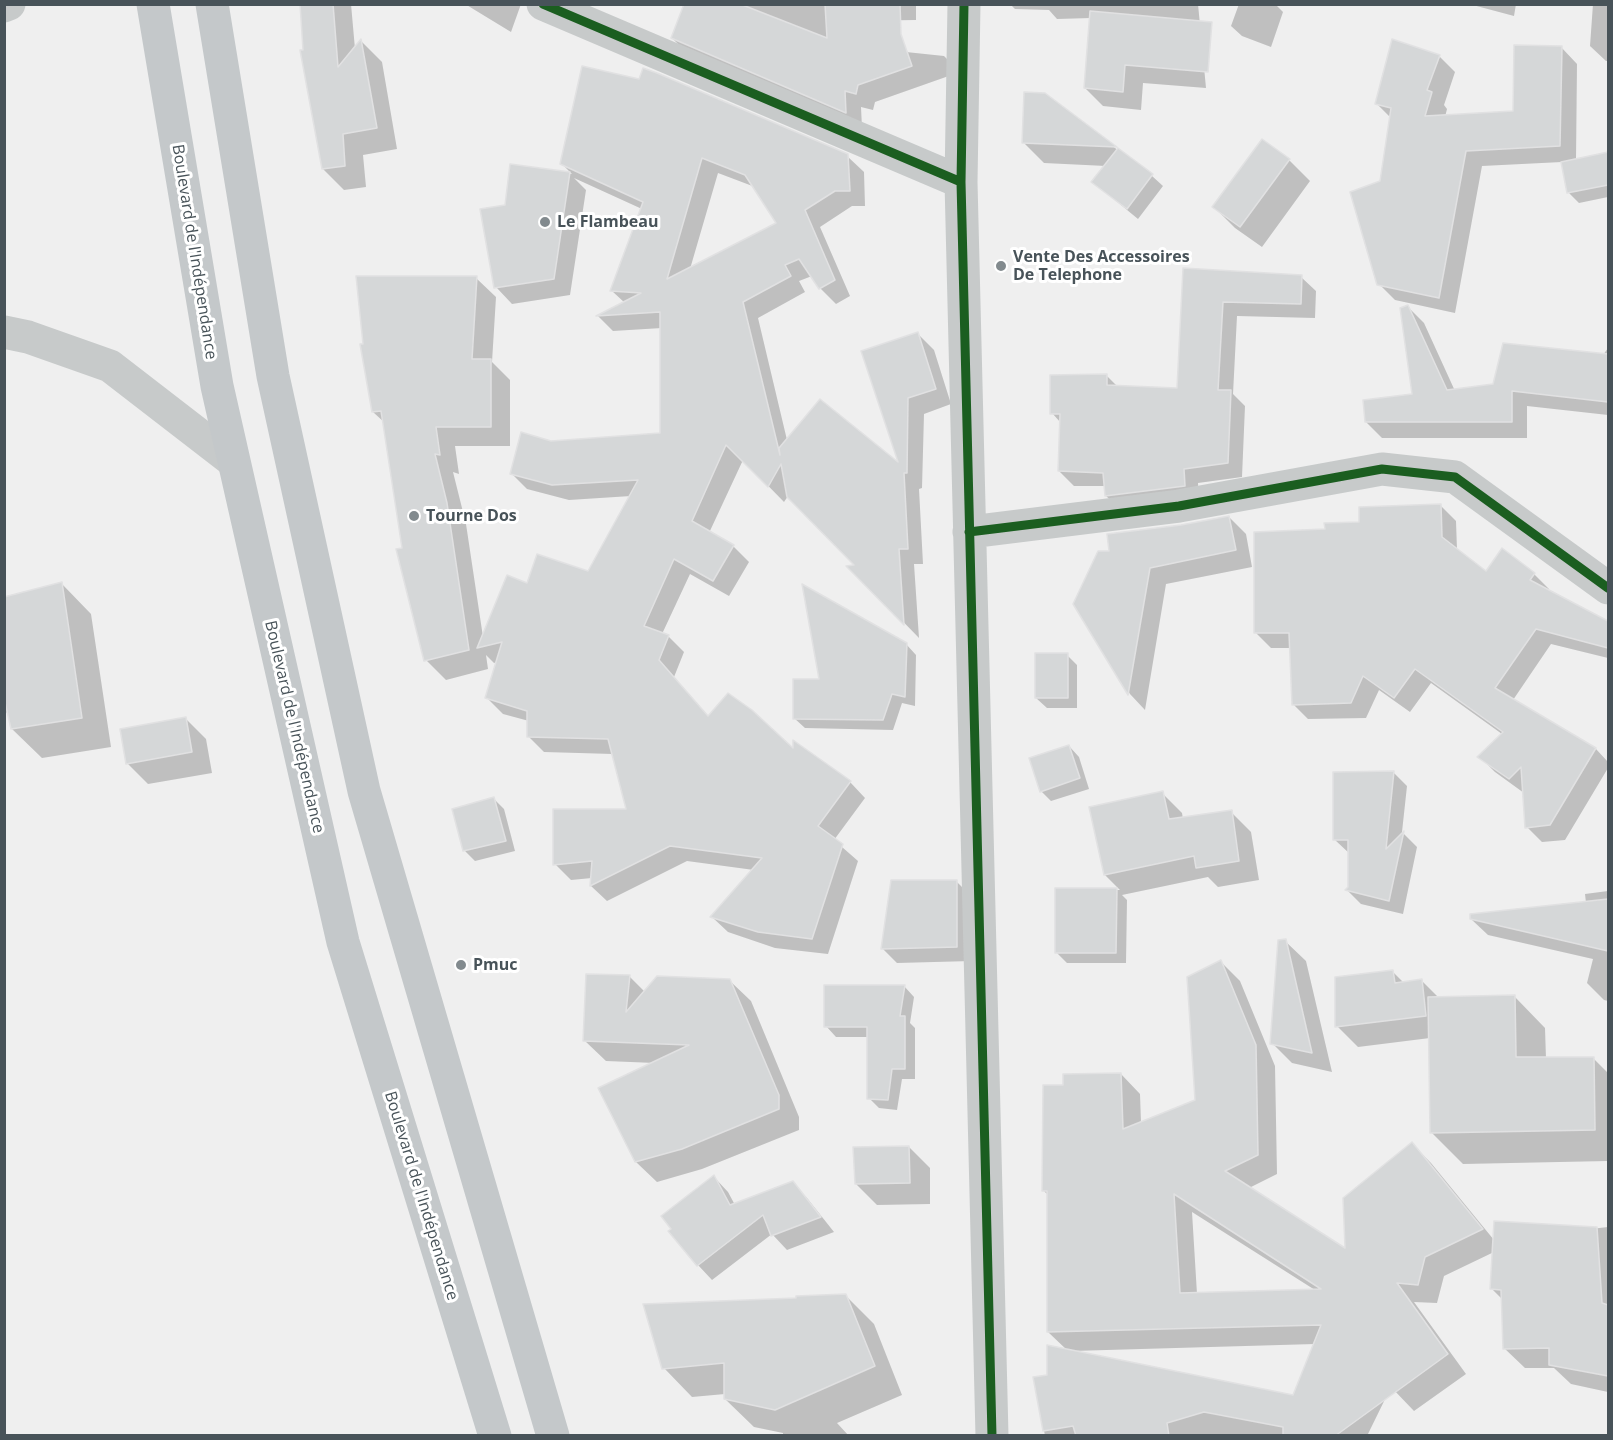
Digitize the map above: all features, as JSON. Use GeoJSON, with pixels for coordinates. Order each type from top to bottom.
{"type":"FeatureCollection","features":[{"type":"Feature","properties":{"kind":"main road","name":"Boulevard de l'Indépendance"},"geometry":{"type":"LineString","coordinates":[[153,4],[216,386],[343,942],[495,1436]]}},
{"type":"Feature","properties":{"kind":"main road"},"geometry":{"type":"LineString","coordinates":[[212,4],[273,376],[364,791],[553,1436]]}},
{"type":"Feature","properties":{"kind":"street"},"geometry":{"type":"LineString","coordinates":[[4,6],[9,4]]}},
{"type":"Feature","properties":{"kind":"street"},"geometry":{"type":"LineString","coordinates":[[543,4],[961,182]]}},
{"type":"Feature","properties":{"kind":"street"},"geometry":{"type":"LineString","coordinates":[[964,4],[961,182],[992,1436]]}},
{"type":"Feature","properties":{"kind":"street"},"geometry":{"type":"LineString","coordinates":[[4,332],[28,337],[110,366],[233,461]]}},
{"type":"Feature","properties":{"kind":"street"},"geometry":{"type":"LineString","coordinates":[[969,532],[1179,506],[1382,469],[1455,477],[1608,588]]}},
{"type":"Feature","properties":{"kind":"building"},"geometry":{"type":"Polygon","coordinates":[[[300,4],[333,4],[338,67],[361,39],[377,128],[343,134],[345,166],[322,169],[300,50],[303,50],[300,4]]]}},
{"type":"Feature","properties":{"kind":"building"},"geometry":{"type":"Polygon","coordinates":[[[684,4],[740,4],[827,38],[825,4],[900,4],[901,34],[912,66],[858,85],[856,94],[845,91],[846,113],[671,38],[684,4]]]}},
{"type":"Feature","properties":{"kind":"building"},"geometry":{"type":"Polygon","coordinates":[[[1090,11],[1212,22],[1208,72],[1125,65],[1123,92],[1084,88],[1090,11]]]}},
{"type":"Feature","properties":{"kind":"building"},"geometry":{"type":"Polygon","coordinates":[[[1392,39],[1440,55],[1427,90],[1432,92],[1425,116],[1513,111],[1514,45],[1562,46],[1560,146],[1466,151],[1439,298],[1377,285],[1350,192],[1380,181],[1391,108],[1375,104],[1392,39]]]}},
{"type":"Feature","properties":{"kind":"building"},"geometry":{"type":"Polygon","coordinates":[[[582,66],[639,79],[643,68],[848,154],[850,191],[835,191],[805,210],[835,280],[819,289],[799,259],[785,265],[791,276],[743,302],[780,455],[779,448],[820,399],[898,462],[861,351],[918,332],[936,389],[908,398],[907,473],[904,473],[908,549],[899,549],[904,625],[846,566],[854,565],[787,497],[781,464],[768,487],[726,445],[692,521],[734,545],[713,581],[674,559],[644,626],[669,635],[659,660],[708,716],[728,693],[752,710],[793,748],[793,740],[851,781],[818,826],[843,844],[812,939],[758,932],[710,917],[762,858],[670,846],[590,886],[592,861],[553,865],[553,809],[626,809],[608,739],[527,737],[527,711],[485,698],[502,642],[477,648],[507,575],[527,583],[537,554],[588,571],[638,480],[552,485],[510,474],[521,432],[551,441],[660,433],[660,312],[596,316],[641,293],[610,291],[643,202],[560,164],[582,66]],[[702,158],[667,279],[776,223],[745,175],[702,158]]]}},
{"type":"Feature","properties":{"kind":"building"},"geometry":{"type":"Polygon","coordinates":[[[1024,92],[1045,93],[1117,147],[1022,143],[1024,92]]]}},
{"type":"Feature","properties":{"kind":"building"},"geometry":{"type":"Polygon","coordinates":[[[1262,139],[1290,159],[1240,227],[1212,207],[1262,139]]]}},
{"type":"Feature","properties":{"kind":"building"},"geometry":{"type":"Polygon","coordinates":[[[1118,148],[1153,174],[1127,209],[1091,182],[1118,148]]]}},
{"type":"Feature","properties":{"kind":"building"},"geometry":{"type":"Polygon","coordinates":[[[1608,152],[1608,185],[1567,193],[1561,162],[1608,152]]]}},
{"type":"Feature","properties":{"kind":"building"},"geometry":{"type":"Polygon","coordinates":[[[510,164],[570,172],[554,279],[494,288],[480,209],[505,205],[510,164]]]}},
{"type":"Feature","properties":{"kind":"building"},"geometry":{"type":"Polygon","coordinates":[[[1183,268],[1302,275],[1301,304],[1223,302],[1218,390],[1231,390],[1228,463],[1184,469],[1185,486],[1105,496],[1103,473],[1058,471],[1060,414],[1050,414],[1050,375],[1107,374],[1107,385],[1177,388],[1183,268]]]}},
{"type":"Feature","properties":{"kind":"building"},"geometry":{"type":"Polygon","coordinates":[[[356,276],[477,276],[472,359],[491,359],[491,427],[436,427],[440,455],[435,454],[447,503],[469,650],[424,661],[396,549],[402,548],[381,411],[372,412],[360,344],[363,344],[356,276]]]}},
{"type":"Feature","properties":{"kind":"building"},"geometry":{"type":"Polygon","coordinates":[[[1408,305],[1447,390],[1493,384],[1503,343],[1608,354],[1608,402],[1512,391],[1512,422],[1365,422],[1363,400],[1412,394],[1400,308],[1408,305]]]}},
{"type":"Feature","properties":{"kind":"building"},"geometry":{"type":"Polygon","coordinates":[[[1441,504],[1442,537],[1486,571],[1502,548],[1535,573],[1530,580],[1608,621],[1608,648],[1536,629],[1495,688],[1596,748],[1550,825],[1525,828],[1521,767],[1509,779],[1477,757],[1503,732],[1415,669],[1394,698],[1363,676],[1351,703],[1292,705],[1289,633],[1254,633],[1254,532],[1325,529],[1324,523],[1359,522],[1359,507],[1441,504]]]}},
{"type":"Feature","properties":{"kind":"building"},"geometry":{"type":"Polygon","coordinates":[[[1229,516],[1236,550],[1150,568],[1128,695],[1073,604],[1098,551],[1109,551],[1107,534],[1181,525],[1229,516]]]}},
{"type":"Feature","properties":{"kind":"building"},"geometry":{"type":"Polygon","coordinates":[[[62,582],[82,718],[11,729],[4,698],[4,597],[62,582]]]}},
{"type":"Feature","properties":{"kind":"building"},"geometry":{"type":"Polygon","coordinates":[[[802,584],[907,643],[905,697],[892,694],[883,720],[793,719],[793,679],[819,679],[802,584]]]}},
{"type":"Feature","properties":{"kind":"building"},"geometry":{"type":"Polygon","coordinates":[[[1035,653],[1068,653],[1068,698],[1035,698],[1035,653]]]}},
{"type":"Feature","properties":{"kind":"building"},"geometry":{"type":"Polygon","coordinates":[[[186,717],[192,752],[126,764],[120,729],[186,717]]]}},
{"type":"Feature","properties":{"kind":"building"},"geometry":{"type":"Polygon","coordinates":[[[1069,745],[1080,778],[1040,792],[1029,758],[1069,745]]]}},
{"type":"Feature","properties":{"kind":"building"},"geometry":{"type":"Polygon","coordinates":[[[1394,771],[1386,849],[1404,831],[1389,901],[1345,890],[1348,887],[1348,840],[1333,840],[1333,772],[1394,771]]]}},
{"type":"Feature","properties":{"kind":"building"},"geometry":{"type":"Polygon","coordinates":[[[1163,791],[1169,819],[1232,810],[1239,861],[1196,868],[1194,856],[1104,875],[1089,807],[1163,791]]]}},
{"type":"Feature","properties":{"kind":"building"},"geometry":{"type":"Polygon","coordinates":[[[494,797],[506,841],[463,851],[452,809],[494,797]]]}},
{"type":"Feature","properties":{"kind":"building"},"geometry":{"type":"Polygon","coordinates":[[[891,880],[957,880],[957,947],[881,949],[891,880]]]}},
{"type":"Feature","properties":{"kind":"building"},"geometry":{"type":"Polygon","coordinates":[[[1055,888],[1117,888],[1116,953],[1055,953],[1055,888]]]}},
{"type":"Feature","properties":{"kind":"building"},"geometry":{"type":"Polygon","coordinates":[[[1608,899],[1608,951],[1470,919],[1470,914],[1608,899]]]}},
{"type":"Feature","properties":{"kind":"building"},"geometry":{"type":"Polygon","coordinates":[[[1286,939],[1312,1053],[1270,1044],[1278,940],[1286,939]]]}},
{"type":"Feature","properties":{"kind":"building"},"geometry":{"type":"Polygon","coordinates":[[[1221,960],[1256,1045],[1258,1155],[1225,1171],[1345,1248],[1343,1198],[1412,1142],[1483,1229],[1425,1257],[1418,1285],[1397,1283],[1448,1354],[1335,1436],[1283,1436],[1283,1427],[1204,1412],[1167,1423],[1169,1436],[1076,1436],[1073,1426],[1043,1431],[1033,1377],[1047,1375],[1047,1345],[1293,1395],[1321,1325],[1047,1332],[1047,1191],[1042,1191],[1043,1085],[1063,1085],[1063,1074],[1121,1073],[1123,1129],[1195,1100],[1187,977],[1221,960]],[[1174,1194],[1180,1293],[1321,1289],[1174,1194]]]}},
{"type":"Feature","properties":{"kind":"building"},"geometry":{"type":"Polygon","coordinates":[[[1393,970],[1395,983],[1422,979],[1426,1016],[1335,1027],[1335,977],[1393,970]]]}},
{"type":"Feature","properties":{"kind":"building"},"geometry":{"type":"Polygon","coordinates":[[[586,974],[630,975],[626,1012],[657,976],[730,979],[779,1095],[779,1109],[682,1149],[635,1162],[598,1088],[689,1045],[583,1041],[586,974]]]}},
{"type":"Feature","properties":{"kind":"building"},"geometry":{"type":"Polygon","coordinates":[[[824,985],[905,985],[900,1016],[905,1016],[905,1069],[892,1069],[888,1100],[867,1099],[867,1027],[824,1027],[824,985]]]}},
{"type":"Feature","properties":{"kind":"building"},"geometry":{"type":"Polygon","coordinates":[[[1515,995],[1516,1057],[1594,1057],[1595,1130],[1430,1133],[1428,997],[1515,995]]]}},
{"type":"Feature","properties":{"kind":"building"},"geometry":{"type":"Polygon","coordinates":[[[909,1146],[910,1183],[855,1184],[853,1147],[909,1146]]]}},
{"type":"Feature","properties":{"kind":"building"},"geometry":{"type":"Polygon","coordinates":[[[714,1175],[730,1205],[793,1181],[821,1217],[771,1236],[763,1215],[697,1266],[668,1231],[671,1229],[661,1216],[714,1175]]]}},
{"type":"Feature","properties":{"kind":"building"},"geometry":{"type":"Polygon","coordinates":[[[1494,1221],[1597,1227],[1602,1303],[1608,1305],[1608,1376],[1549,1365],[1549,1348],[1503,1349],[1501,1290],[1490,1289],[1494,1221]]]}},
{"type":"Feature","properties":{"kind":"building"},"geometry":{"type":"Polygon","coordinates":[[[846,1294],[875,1366],[775,1410],[724,1399],[724,1363],[662,1369],[643,1304],[796,1298],[796,1296],[846,1294]]]}},
{"type":"Feature","properties":{"kind":"cycle path"},"geometry":{"type":"LineString","coordinates":[[543,4],[961,182]]}},
{"type":"Feature","properties":{"kind":"cycle path"},"geometry":{"type":"LineString","coordinates":[[964,4],[961,182],[992,1436]]}},
{"type":"Feature","properties":{"kind":"cycle path"},"geometry":{"type":"LineString","coordinates":[[969,532],[1179,506],[1382,469],[1455,477],[1608,588]]}},
{"type":"Feature","properties":{"kind":"place","name":"Le Flambeau"},"geometry":{"type":"Point","coordinates":[545,222]}},
{"type":"Feature","properties":{"kind":"place","name":"Vente Des Accessoires De Telephone"},"geometry":{"type":"Point","coordinates":[1001,266]}},
{"type":"Feature","properties":{"kind":"place","name":"Tourne Dos"},"geometry":{"type":"Point","coordinates":[414,516]}},
{"type":"Feature","properties":{"kind":"place","name":"Pmuc"},"geometry":{"type":"Point","coordinates":[461,965]}}]}
